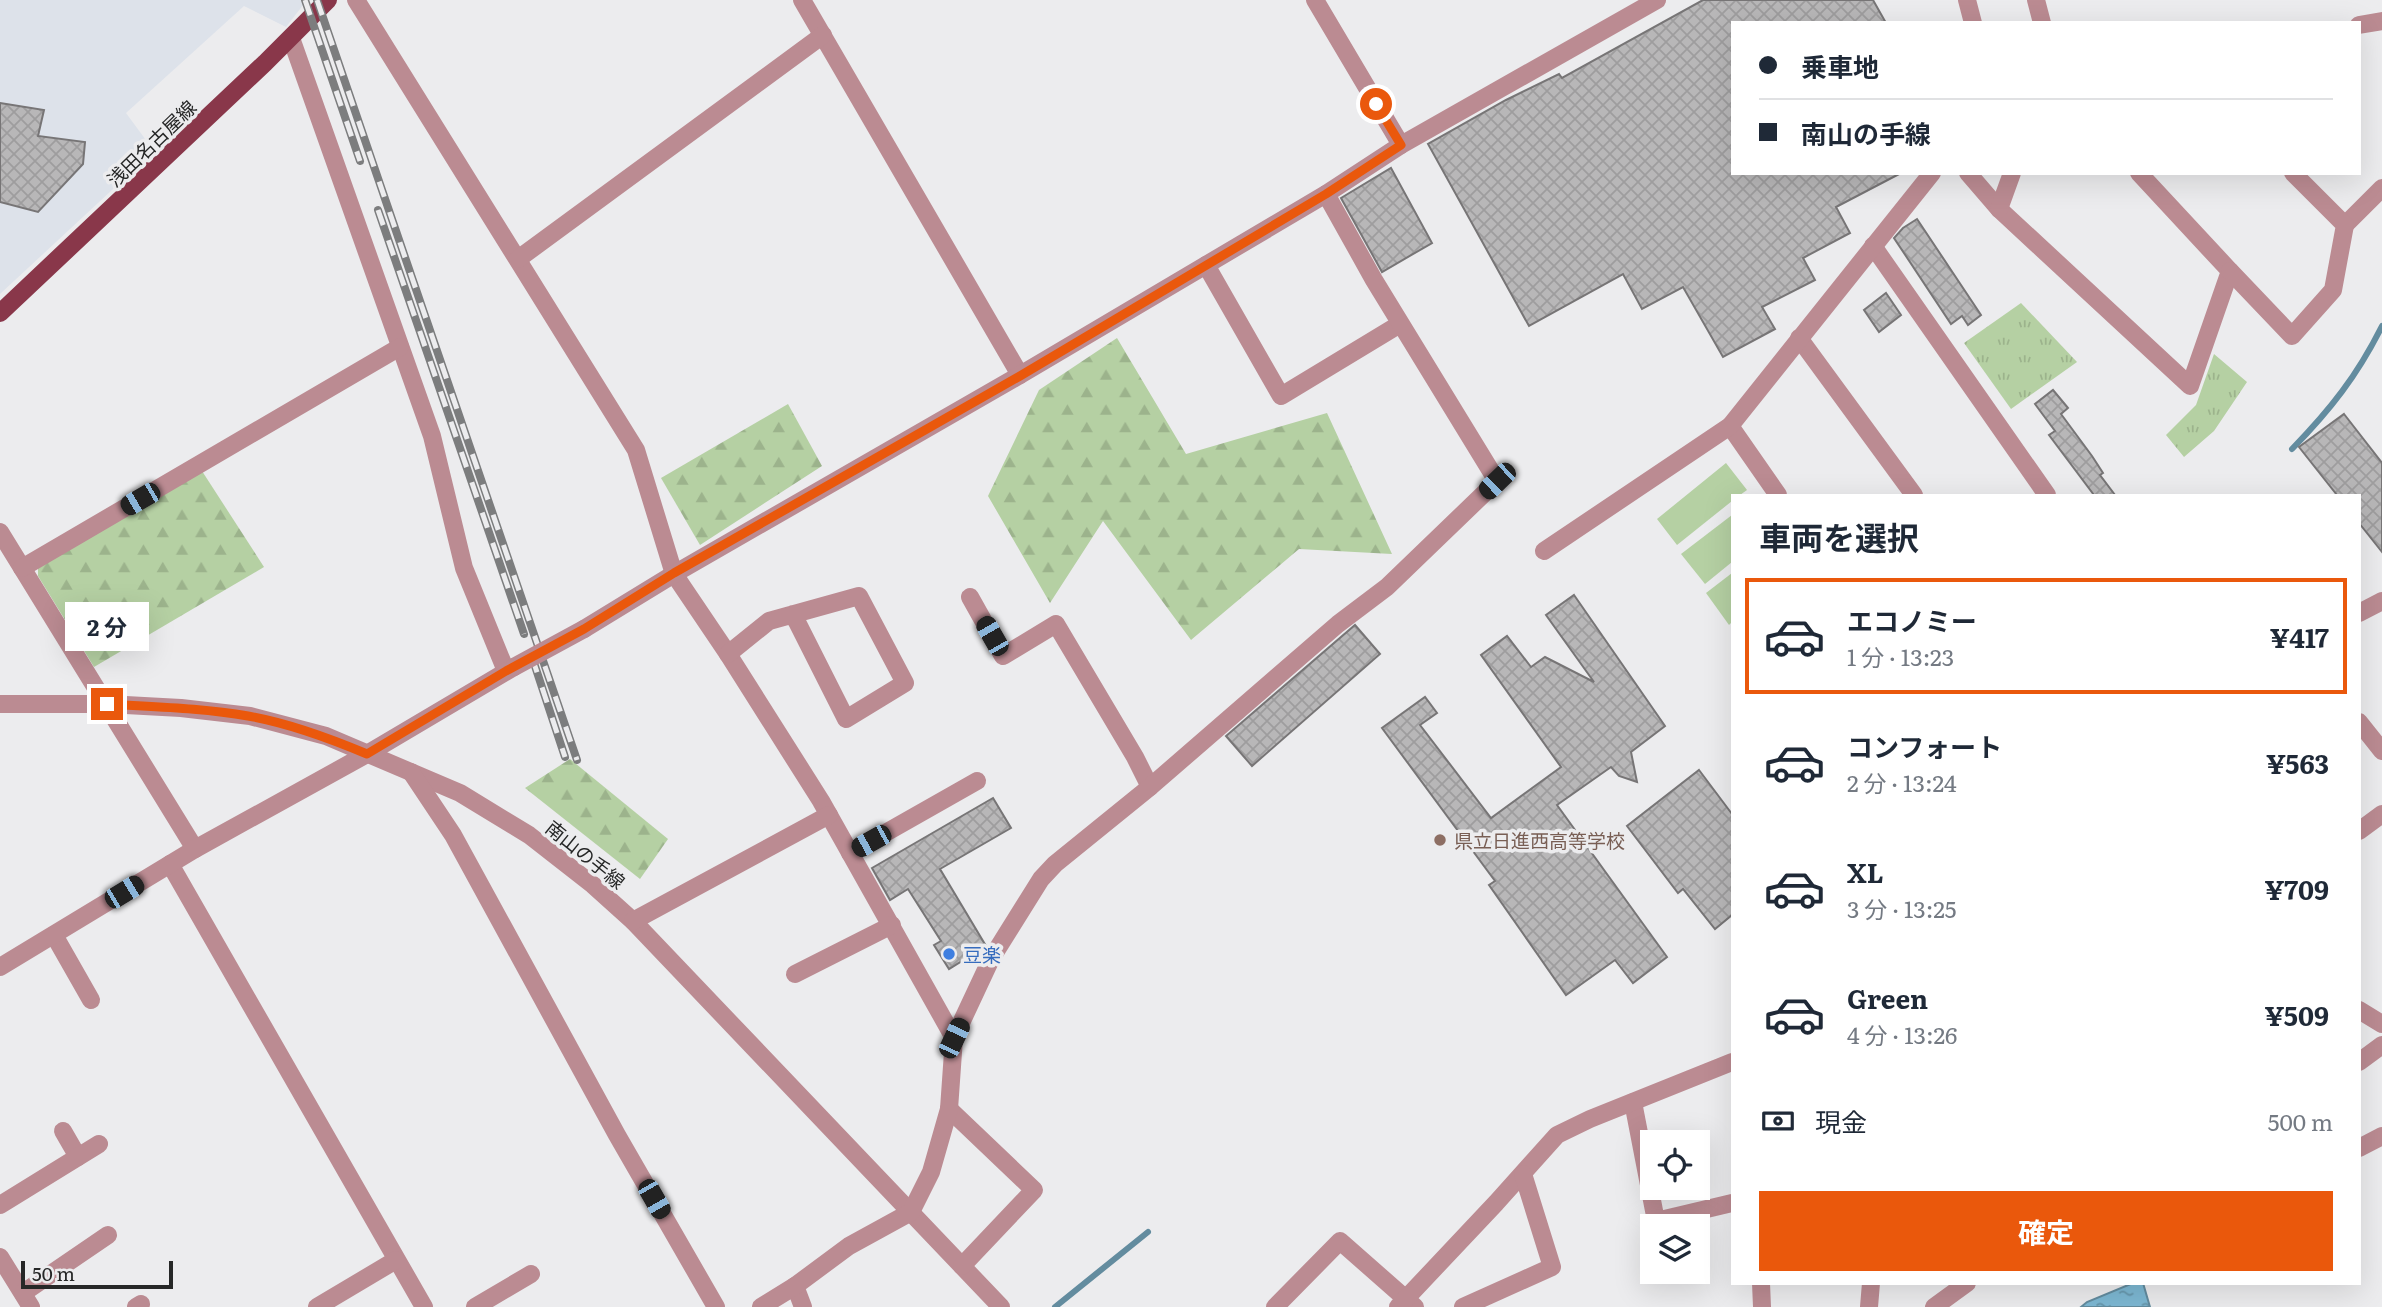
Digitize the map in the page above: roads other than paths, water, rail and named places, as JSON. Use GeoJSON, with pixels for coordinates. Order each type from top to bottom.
{"type":"FeatureCollection","features":[{"type":"Feature","properties":{"kind":"main road","name":"浅田名古屋線"},"geometry":{"type":"LineString","coordinates":[[0,313],[328,0]]}},
{"type":"Feature","properties":{"kind":"street"},"geometry":{"type":"LineString","coordinates":[[356,0],[636,450],[674,573],[829,815],[954,1038]]}},
{"type":"Feature","properties":{"kind":"street"},"geometry":{"type":"LineString","coordinates":[[802,0],[1020,376]]}},
{"type":"Feature","properties":{"kind":"street"},"geometry":{"type":"LineString","coordinates":[[1315,0],[1401,145]]}},
{"type":"Feature","properties":{"kind":"street"},"geometry":{"type":"LineString","coordinates":[[0,967],[195,849],[367,754],[510,669],[584,629],[674,573],[1020,376],[1326,194],[1401,145],[1657,0]]}},
{"type":"Feature","properties":{"kind":"street"},"geometry":{"type":"LineString","coordinates":[[1967,0],[1972,21]]}},
{"type":"Feature","properties":{"kind":"street"},"geometry":{"type":"LineString","coordinates":[[2036,0],[2041,21]]}},
{"type":"Feature","properties":{"kind":"street"},"geometry":{"type":"LineString","coordinates":[[2361,25],[2382,21]]}},
{"type":"Feature","properties":{"kind":"street"},"geometry":{"type":"LineString","coordinates":[[518,259],[823,35]]}},
{"type":"Feature","properties":{"kind":"street"},"geometry":{"type":"LineString","coordinates":[[291,38],[432,436],[464,568],[510,669]]}},
{"type":"Feature","properties":{"kind":"street"},"geometry":{"type":"LineString","coordinates":[[1544,551],[1730,426],[1930,175]]}},
{"type":"Feature","properties":{"kind":"street"},"geometry":{"type":"LineString","coordinates":[[1970,175],[1999,209],[2190,386],[2230,271]]}},
{"type":"Feature","properties":{"kind":"street"},"geometry":{"type":"LineString","coordinates":[[1999,209],[2011,175]]}},
{"type":"Feature","properties":{"kind":"street"},"geometry":{"type":"LineString","coordinates":[[2141,175],[2292,336],[2333,290],[2345,225],[2382,188]]}},
{"type":"Feature","properties":{"kind":"street"},"geometry":{"type":"LineString","coordinates":[[2295,175],[2345,225]]}},
{"type":"Feature","properties":{"kind":"street"},"geometry":{"type":"LineString","coordinates":[[761,1307],[795,1286],[849,1246],[911,1212],[931,1172],[949,1109],[954,1038],[991,959],[1041,879],[1055,864],[1150,787],[1338,624],[1387,587],[1497,481],[1400,324],[1326,194]]}},
{"type":"Feature","properties":{"kind":"street"},"geometry":{"type":"LineString","coordinates":[[1873,246],[2046,494]]}},
{"type":"Feature","properties":{"kind":"street"},"geometry":{"type":"LineString","coordinates":[[1206,265],[1281,396],[1400,324]]}},
{"type":"Feature","properties":{"kind":"street"},"geometry":{"type":"LineString","coordinates":[[1799,338],[1913,494]]}},
{"type":"Feature","properties":{"kind":"street"},"geometry":{"type":"LineString","coordinates":[[22,568],[400,347]]}},
{"type":"Feature","properties":{"kind":"street"},"geometry":{"type":"LineString","coordinates":[[1730,426],[1777,494]]}},
{"type":"Feature","properties":{"kind":"street"},"geometry":{"type":"LineString","coordinates":[[0,532],[195,849]]}},
{"type":"Feature","properties":{"kind":"street"},"geometry":{"type":"LineString","coordinates":[[728,654],[769,621],[793,614],[859,596],[905,683],[846,719],[793,614]]}},
{"type":"Feature","properties":{"kind":"street"},"geometry":{"type":"LineString","coordinates":[[970,597],[1003,656],[1056,624],[1136,757],[1150,787]]}},
{"type":"Feature","properties":{"kind":"street"},"geometry":{"type":"LineString","coordinates":[[2361,613],[2382,601]]}},
{"type":"Feature","properties":{"kind":"street","name":"南山の手線"},"geometry":{"type":"LineString","coordinates":[[0,704],[107,704],[181,708],[250,716],[327,736],[460,793],[529,835],[593,885],[632,921],[1001,1307]]}},
{"type":"Feature","properties":{"kind":"street"},"geometry":{"type":"LineString","coordinates":[[2361,725],[2382,751]]}},
{"type":"Feature","properties":{"kind":"street"},"geometry":{"type":"LineString","coordinates":[[410,771],[453,835],[617,1135],[716,1307]]}},
{"type":"Feature","properties":{"kind":"street"},"geometry":{"type":"LineString","coordinates":[[850,853],[977,781]]}},
{"type":"Feature","properties":{"kind":"street"},"geometry":{"type":"LineString","coordinates":[[2361,830],[2382,814]]}},
{"type":"Feature","properties":{"kind":"street"},"geometry":{"type":"LineString","coordinates":[[632,921],[829,815]]}},
{"type":"Feature","properties":{"kind":"street"},"geometry":{"type":"LineString","coordinates":[[170,864],[424,1307]]}},
{"type":"Feature","properties":{"kind":"street"},"geometry":{"type":"LineString","coordinates":[[795,974],[891,925]]}},
{"type":"Feature","properties":{"kind":"street"},"geometry":{"type":"LineString","coordinates":[[54,935],[91,1000]]}},
{"type":"Feature","properties":{"kind":"street"},"geometry":{"type":"LineString","coordinates":[[2361,1011],[2382,1024]]}},
{"type":"Feature","properties":{"kind":"street"},"geometry":{"type":"LineString","coordinates":[[2361,1061],[2382,1045]]}},
{"type":"Feature","properties":{"kind":"street"},"geometry":{"type":"LineString","coordinates":[[1275,1307],[1340,1241],[1406,1305],[1557,1135],[1633,1101],[1731,1062]]}},
{"type":"Feature","properties":{"kind":"street"},"geometry":{"type":"LineString","coordinates":[[1633,1101],[1656,1220],[1731,1203]]}},
{"type":"Feature","properties":{"kind":"street"},"geometry":{"type":"LineString","coordinates":[[949,1109],[1034,1191],[962,1266]]}},
{"type":"Feature","properties":{"kind":"street"},"geometry":{"type":"LineString","coordinates":[[62,1131],[78,1157]]}},
{"type":"Feature","properties":{"kind":"street"},"geometry":{"type":"LineString","coordinates":[[2361,1147],[2382,1136]]}},
{"type":"Feature","properties":{"kind":"street"},"geometry":{"type":"LineString","coordinates":[[0,1205],[99,1144]]}},
{"type":"Feature","properties":{"kind":"street"},"geometry":{"type":"LineString","coordinates":[[1464,1307],[1552,1267],[1523,1174]]}},
{"type":"Feature","properties":{"kind":"street"},"geometry":{"type":"LineString","coordinates":[[79,1233],[90,1248]]}},
{"type":"Feature","properties":{"kind":"street"},"geometry":{"type":"LineString","coordinates":[[0,1257],[6,1282],[27,1300],[108,1236]]}},
{"type":"Feature","properties":{"kind":"street"},"geometry":{"type":"LineString","coordinates":[[317,1307],[396,1260]]}},
{"type":"Feature","properties":{"kind":"street"},"geometry":{"type":"LineString","coordinates":[[475,1307],[531,1274]]}},
{"type":"Feature","properties":{"kind":"street"},"geometry":{"type":"LineString","coordinates":[[1761,1285],[1762,1307]]}},
{"type":"Feature","properties":{"kind":"street"},"geometry":{"type":"LineString","coordinates":[[1869,1307],[1871,1285]]}},
{"type":"Feature","properties":{"kind":"street"},"geometry":{"type":"LineString","coordinates":[[1934,1307],[1964,1285]]}},
{"type":"Feature","properties":{"kind":"street"},"geometry":{"type":"LineString","coordinates":[[795,1286],[803,1307]]}},
{"type":"Feature","properties":{"kind":"water"},"geometry":{"type":"Polygon","coordinates":[[[2128,1285],[2144,1285],[2150,1307],[2081,1307],[2128,1285]]]}},
{"type":"Feature","properties":{"kind":"waterway"},"geometry":{"type":"LineString","coordinates":[[2292,449],[2342,392],[2382,326]]}},
{"type":"Feature","properties":{"kind":"waterway"},"geometry":{"type":"LineString","coordinates":[[1055,1307],[1148,1232]]}},
{"type":"Feature","properties":{"kind":"railway"},"geometry":{"type":"LineString","coordinates":[[305,0],[360,161]]}},
{"type":"Feature","properties":{"kind":"railway"},"geometry":{"type":"LineString","coordinates":[[317,0],[577,760]]}},
{"type":"Feature","properties":{"kind":"railway"},"geometry":{"type":"LineString","coordinates":[[378,210],[524,634]]}},
{"type":"Feature","properties":{"kind":"railway"},"geometry":{"type":"LineString","coordinates":[[532,657],[565,757]]}},
{"type":"Feature","properties":{"kind":"place","name":"県立日進西高等学校"},"geometry":{"type":"Point","coordinates":[1440,840]}},
{"type":"Feature","properties":{"kind":"place","name":"豆楽"},"geometry":{"type":"Point","coordinates":[949,954]}}]}
